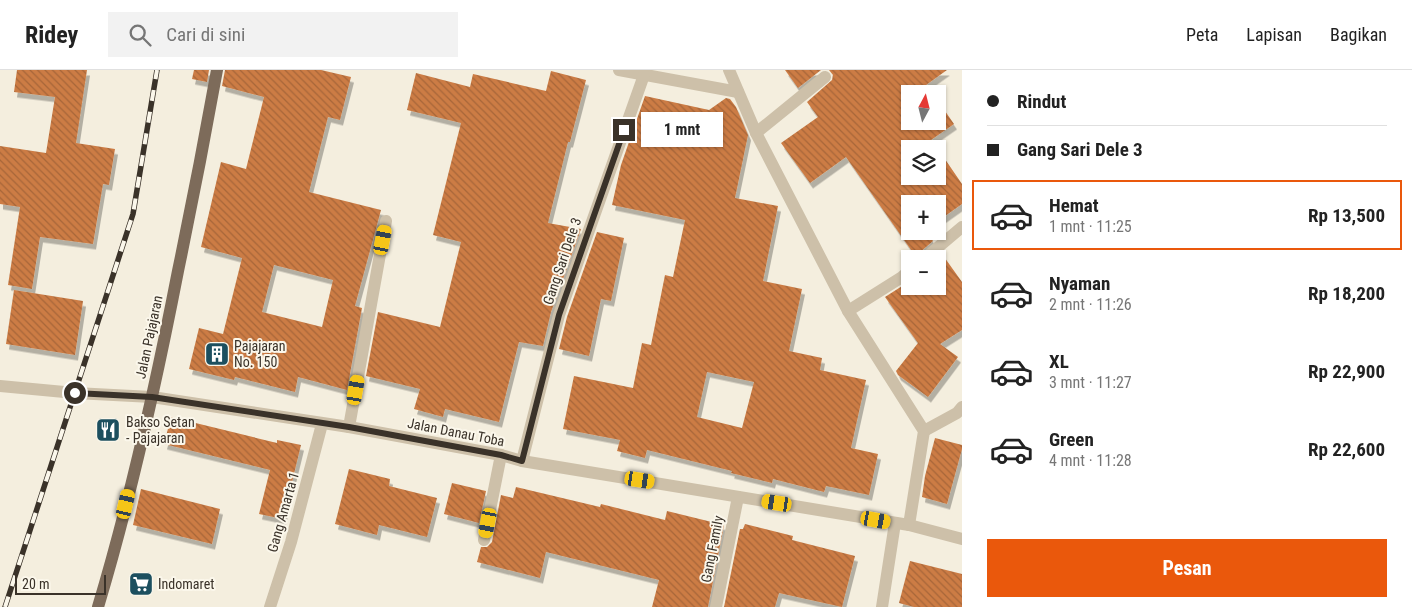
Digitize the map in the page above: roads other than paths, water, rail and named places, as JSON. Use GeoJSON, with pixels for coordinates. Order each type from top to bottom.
{"type":"FeatureCollection","features":[{"type":"Feature","properties":{"kind":"main road","name":"Jalan Pajajaran"},"geometry":{"type":"LineString","coordinates":[[98,607],[118,540],[152,397],[217,70]]}},
{"type":"Feature","properties":{"kind":"street"},"geometry":{"type":"LineString","coordinates":[[620,70],[738,92]]}},
{"type":"Feature","properties":{"kind":"street"},"geometry":{"type":"LineString","coordinates":[[728,70],[756,133],[848,311],[924,434],[909,525]]}},
{"type":"Feature","properties":{"kind":"street","name":"Gang Sari Dele 3"},"geometry":{"type":"LineString","coordinates":[[522,461],[559,315],[644,75]]}},
{"type":"Feature","properties":{"kind":"street"},"geometry":{"type":"LineString","coordinates":[[756,133],[825,77]]}},
{"type":"Feature","properties":{"kind":"street"},"geometry":{"type":"LineString","coordinates":[[349,427],[386,221]]}},
{"type":"Feature","properties":{"kind":"street"},"geometry":{"type":"LineString","coordinates":[[935,250],[962,227]]}},
{"type":"Feature","properties":{"kind":"street"},"geometry":{"type":"LineString","coordinates":[[848,311],[901,278]]}},
{"type":"Feature","properties":{"kind":"street","name":"Jalan Danau Toba"},"geometry":{"type":"LineString","coordinates":[[0,386],[75,393],[152,397],[349,427],[501,455],[522,461],[909,525],[962,538]]}},
{"type":"Feature","properties":{"kind":"street"},"geometry":{"type":"LineString","coordinates":[[924,434],[957,413],[962,407]]}},
{"type":"Feature","properties":{"kind":"street","name":"Gang Amarta 1"},"geometry":{"type":"LineString","coordinates":[[270,607],[291,542],[322,424]]}},
{"type":"Feature","properties":{"kind":"street"},"geometry":{"type":"LineString","coordinates":[[484,540],[501,455]]}},
{"type":"Feature","properties":{"kind":"street","name":"Gang Family"},"geometry":{"type":"LineString","coordinates":[[716,607],[738,496]]}},
{"type":"Feature","properties":{"kind":"street"},"geometry":{"type":"LineString","coordinates":[[882,607],[895,523]]}},
{"type":"Feature","properties":{"kind":"railway"},"geometry":{"type":"LineString","coordinates":[[5,607],[133,214],[157,70]]}},
{"type":"Feature","properties":{"kind":"place","name":"Pajajaran No. 150"},"geometry":{"type":"Point","coordinates":[217,354]}},
{"type":"Feature","properties":{"kind":"place","name":"Bakso Setan - Pajajaran"},"geometry":{"type":"Point","coordinates":[108,430]}},
{"type":"Feature","properties":{"kind":"place","name":"Indomaret"},"geometry":{"type":"Point","coordinates":[141,584]}}]}
